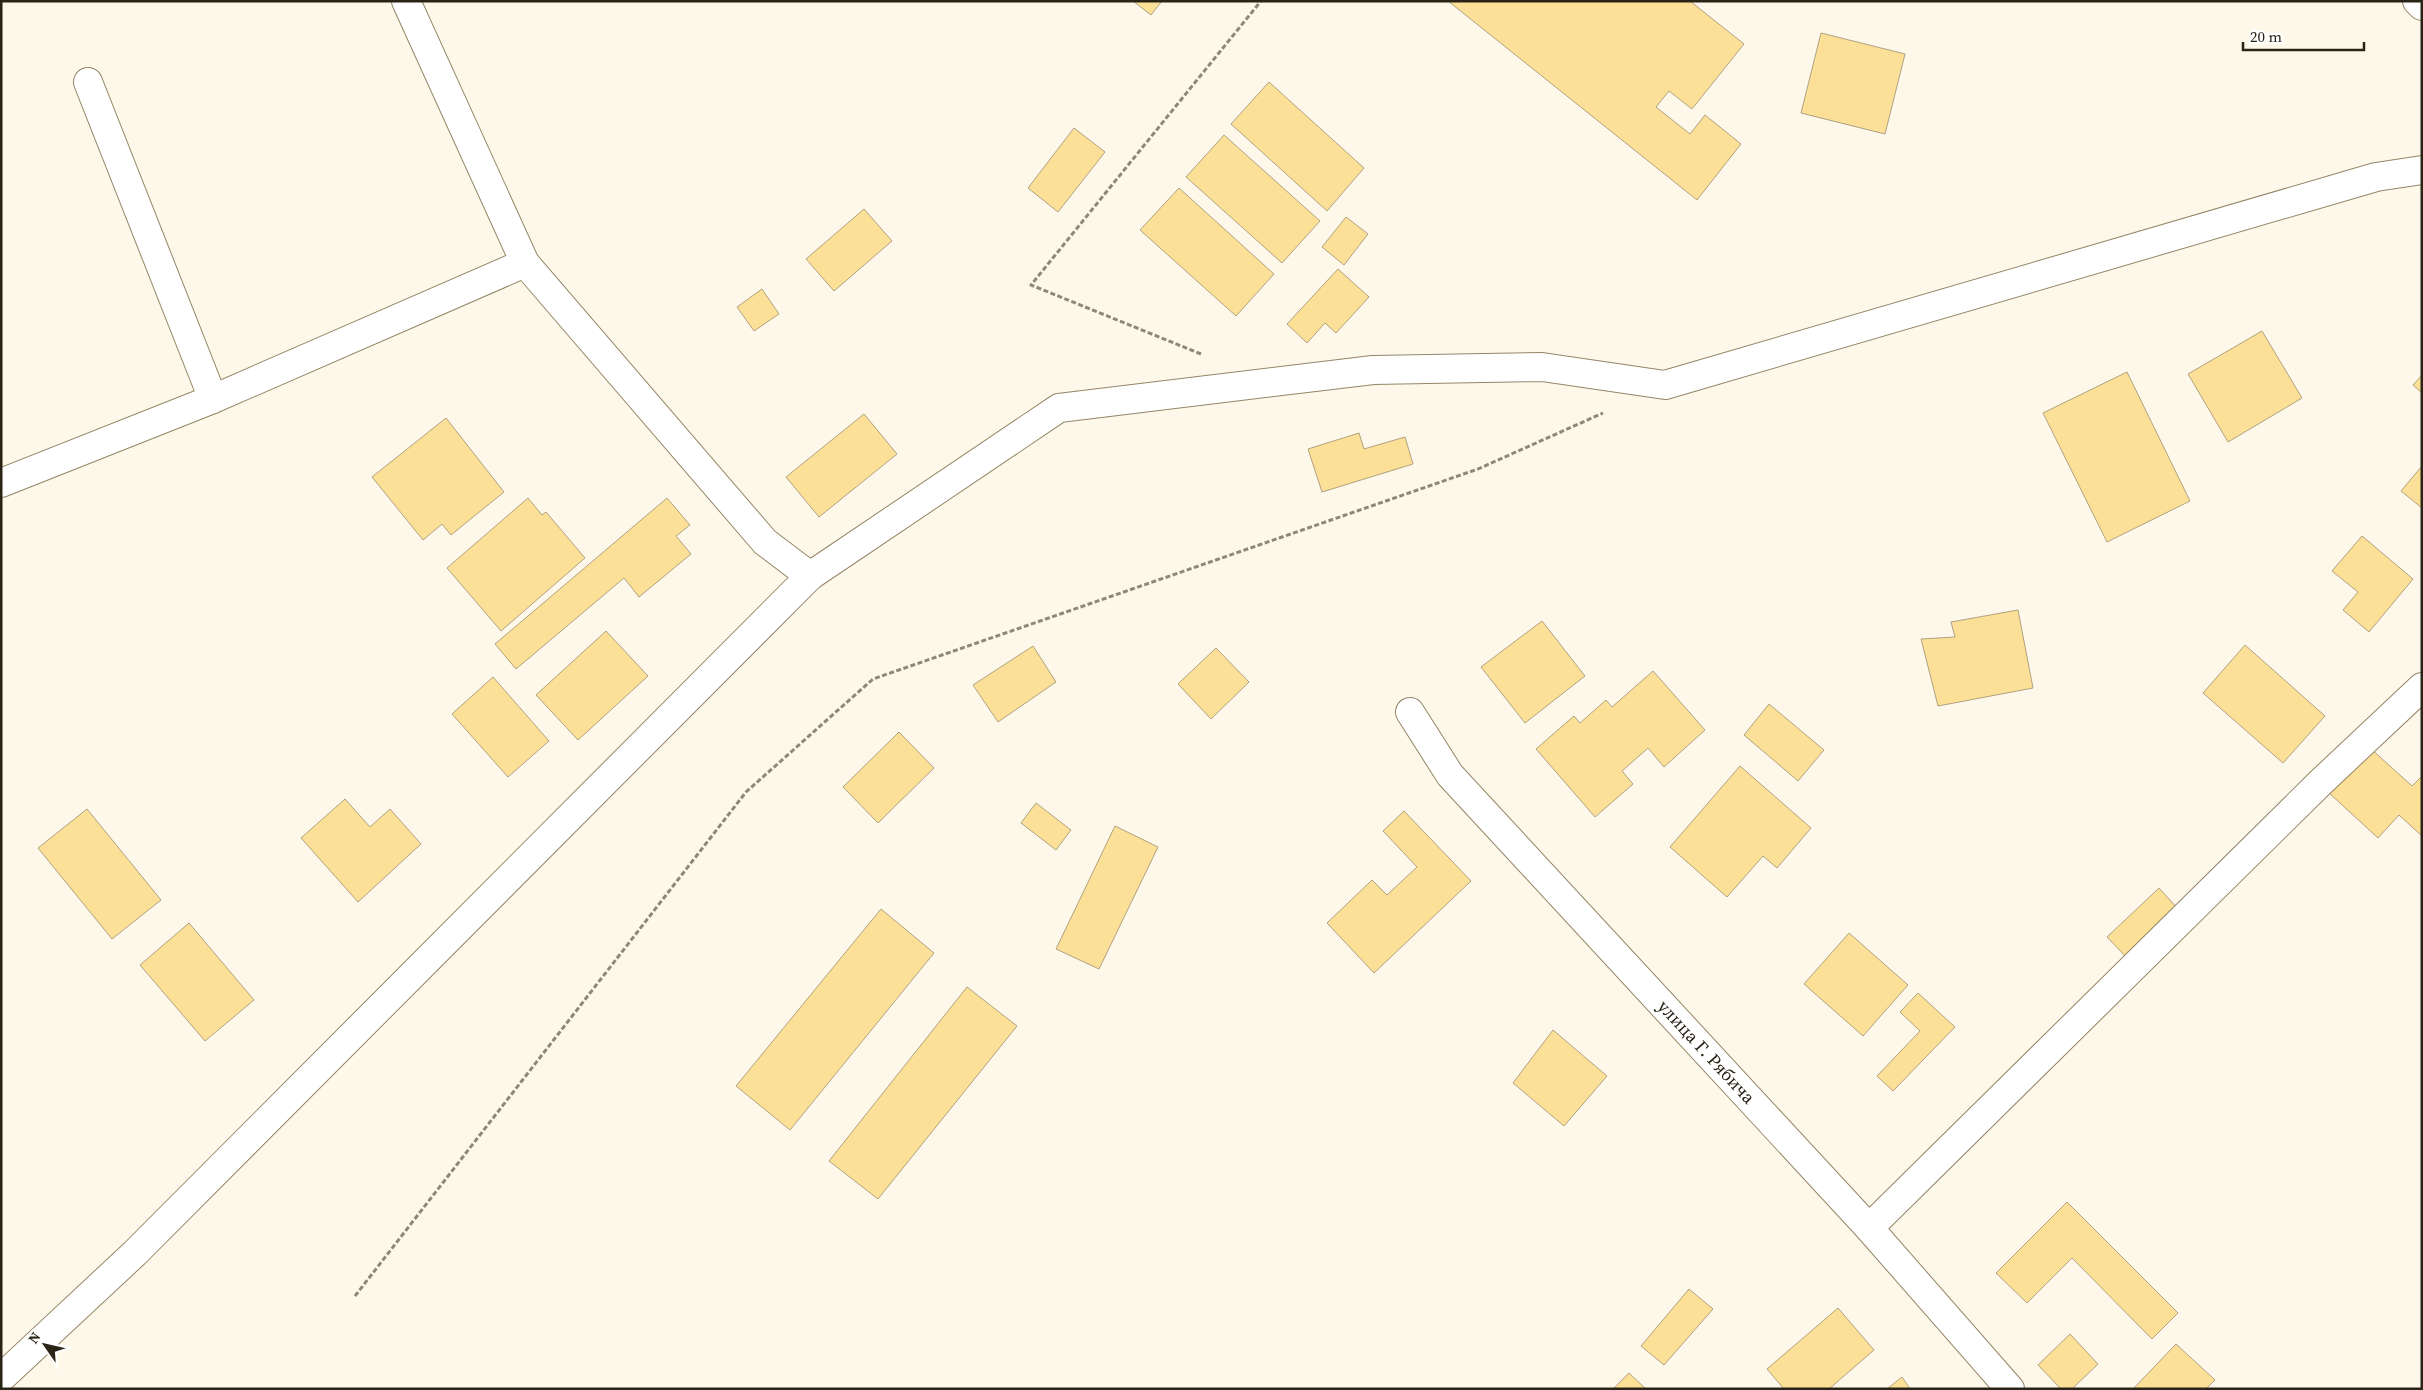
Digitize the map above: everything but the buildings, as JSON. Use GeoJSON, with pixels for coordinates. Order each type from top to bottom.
{"type":"FeatureCollection","features":[{"type":"Feature","properties":{"kind":"street"},"geometry":{"type":"LineString","coordinates":[[406,1],[525,263],[765,542],[810,576]]}},
{"type":"Feature","properties":{"kind":"street"},"geometry":{"type":"LineString","coordinates":[[2417,1],[2422,6]]}},
{"type":"Feature","properties":{"kind":"street"},"geometry":{"type":"LineString","coordinates":[[88,82],[213,399]]}},
{"type":"Feature","properties":{"kind":"street"},"geometry":{"type":"LineString","coordinates":[[1,1378],[135,1254],[810,576],[1059,408],[1373,370],[1542,367],[1665,385],[2376,177],[2422,170]]}},
{"type":"Feature","properties":{"kind":"street"},"geometry":{"type":"LineString","coordinates":[[1,483],[213,399],[525,263]]}},
{"type":"Feature","properties":{"kind":"street"},"geometry":{"type":"LineString","coordinates":[[1869,1228],[2322,781],[2422,687]]}},
{"type":"Feature","properties":{"kind":"street","name":"улица Г. Рябича"},"geometry":{"type":"LineString","coordinates":[[1410,712],[1450,775],[1869,1228],[2010,1389]]}},
{"type":"Feature","properties":{"kind":"path"},"geometry":{"type":"LineString","coordinates":[[1207,356],[1031,285],[1261,1]]}},
{"type":"Feature","properties":{"kind":"path"},"geometry":{"type":"LineString","coordinates":[[355,1296],[746,792],[873,679],[1478,469],[1612,409]]}}]}
